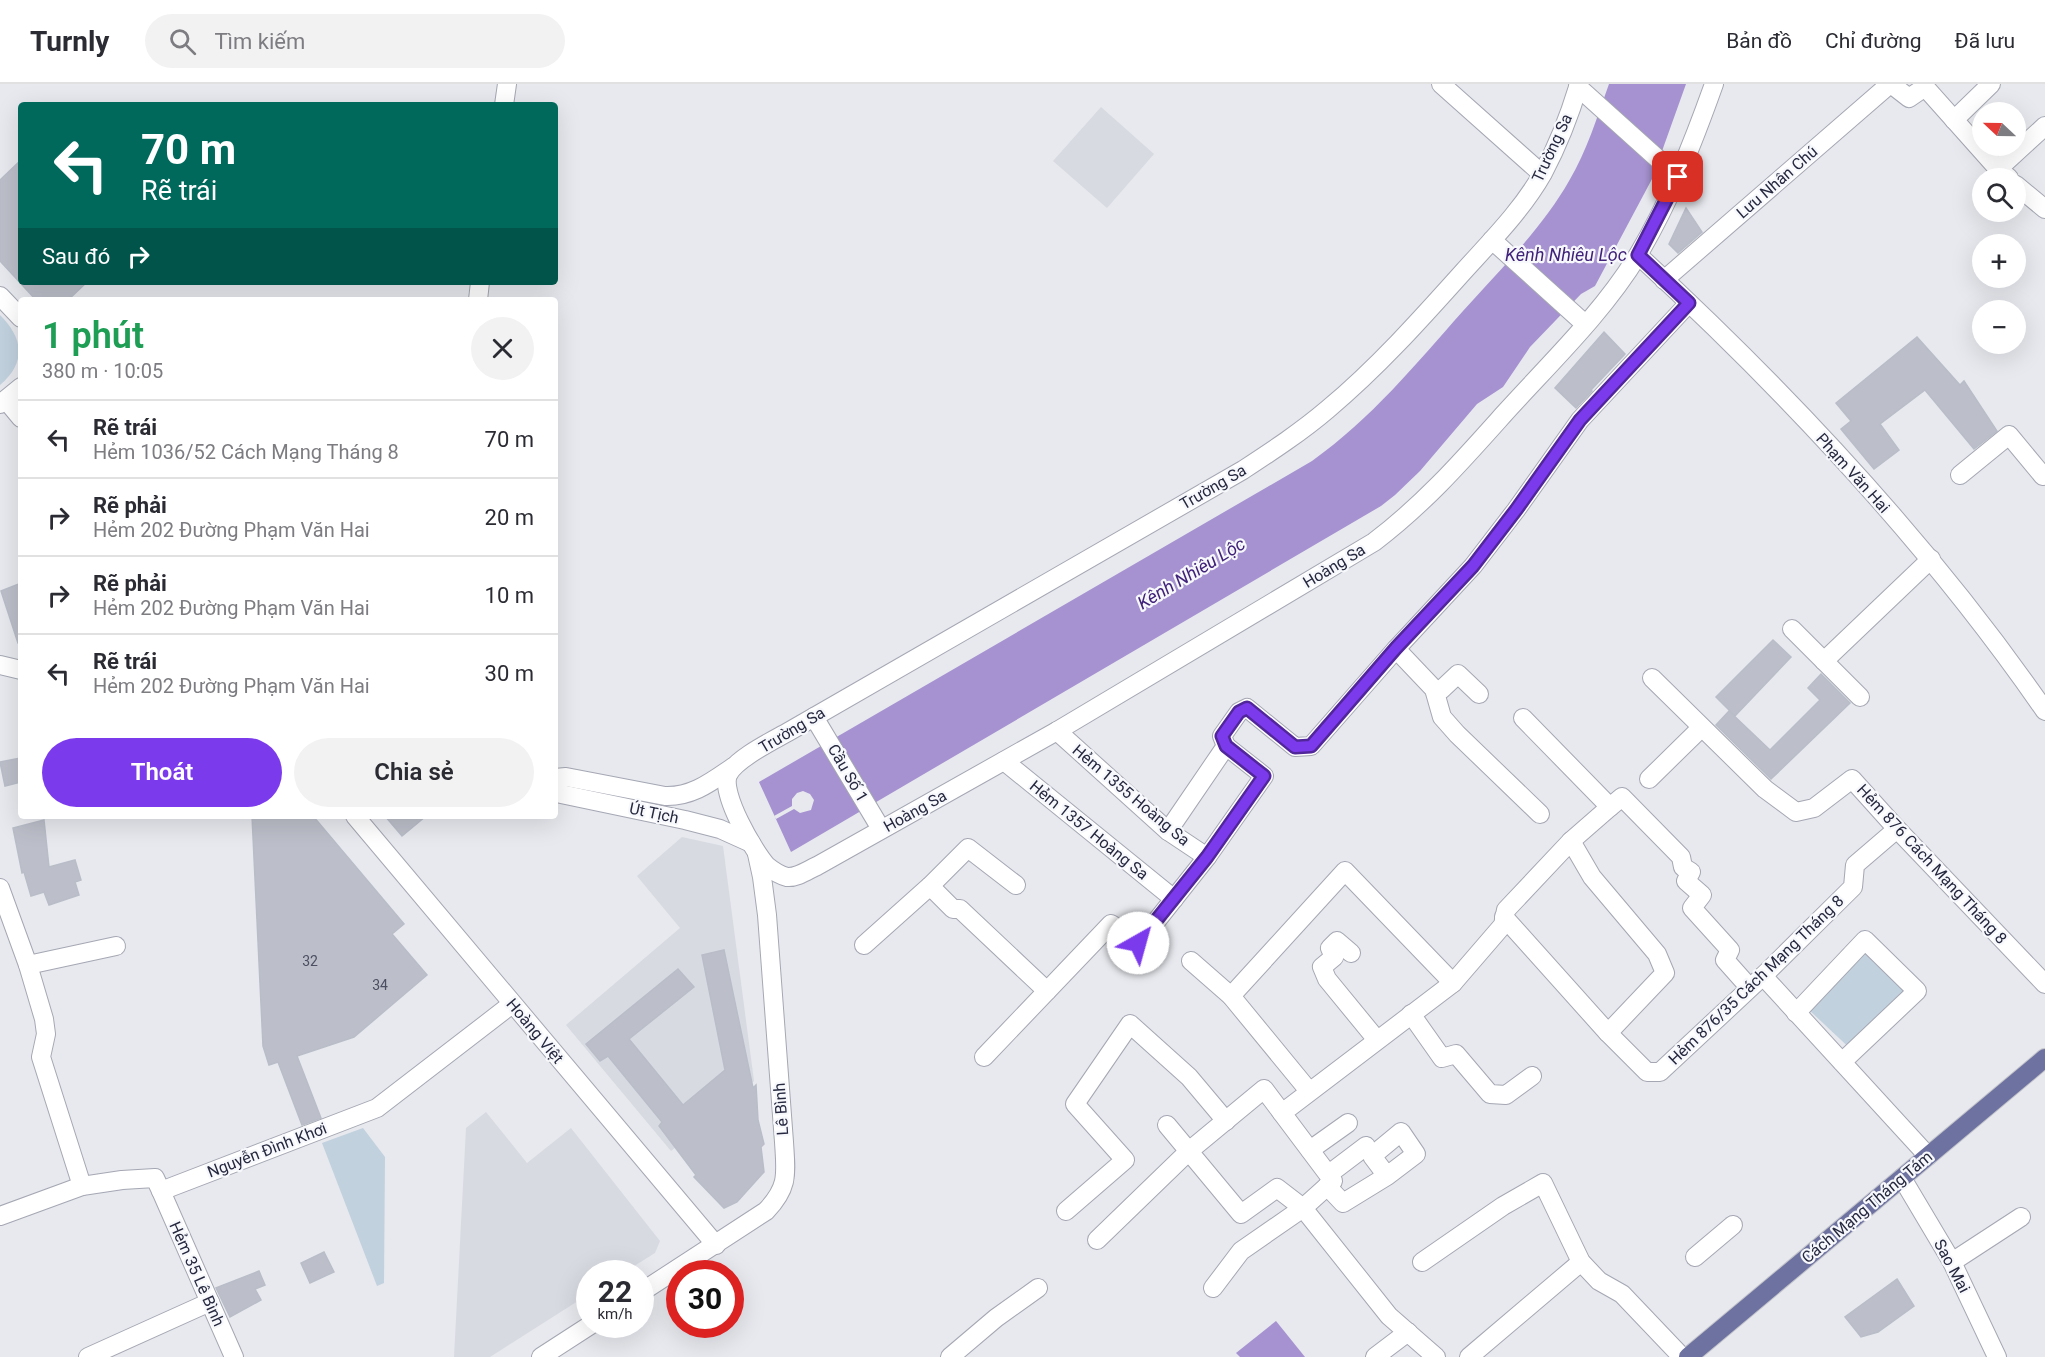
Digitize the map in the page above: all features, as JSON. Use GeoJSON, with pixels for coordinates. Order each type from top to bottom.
{"type":"FeatureCollection","features":[{"type":"Feature","properties":{"kind":"main road","name":"Cách Mạng Tháng Tám"},"geometry":{"type":"LineString","coordinates":[[1688,1357],[2045,1058]]}},
{"type":"Feature","properties":{"kind":"street"},"geometry":{"type":"LineString","coordinates":[[504,102],[507,84]]}},
{"type":"Feature","properties":{"kind":"street"},"geometry":{"type":"LineString","coordinates":[[1441,84],[1542,174]]}},
{"type":"Feature","properties":{"kind":"street","name":"Hoàng Sa"},"geometry":{"type":"LineString","coordinates":[[767,915],[769,905],[777,891],[793,877],[817,866],[877,823],[1004,761],[1057,731],[1374,543],[1428,498],[1580,319],[1613,290],[1638,255],[1672,171],[1714,84]]}},
{"type":"Feature","properties":{"kind":"street"},"geometry":{"type":"LineString","coordinates":[[1890,84],[1909,98],[1925,87],[1998,168]]}},
{"type":"Feature","properties":{"kind":"street","name":"Lưu Nhân Chú"},"geometry":{"type":"LineString","coordinates":[[1664,280],[1890,84]]}},
{"type":"Feature","properties":{"kind":"street"},"geometry":{"type":"LineString","coordinates":[[1954,120],[1991,84]]}},
{"type":"Feature","properties":{"kind":"street"},"geometry":{"type":"LineString","coordinates":[[1583,90],[1672,171]]}},
{"type":"Feature","properties":{"kind":"street","name":"Trường Sa"},"geometry":{"type":"LineString","coordinates":[[665,796],[683,795],[700,789],[758,750],[819,723],[1243,471],[1291,439],[1378,363],[1498,245],[1542,174],[1583,90]]}},
{"type":"Feature","properties":{"kind":"street"},"geometry":{"type":"LineString","coordinates":[[2008,168],[2045,126]]}},
{"type":"Feature","properties":{"kind":"street"},"geometry":{"type":"LineString","coordinates":[[2026,193],[2045,209]]}},
{"type":"Feature","properties":{"kind":"street"},"geometry":{"type":"LineString","coordinates":[[1498,245],[1580,319]]}},
{"type":"Feature","properties":{"kind":"street","name":"Phạm Văn Hai"},"geometry":{"type":"LineString","coordinates":[[1638,255],[1790,404],[1931,559],[1977,616],[2045,711]]}},
{"type":"Feature","properties":{"kind":"street"},"geometry":{"type":"LineString","coordinates":[[0,296],[18,315]]}},
{"type":"Feature","properties":{"kind":"street"},"geometry":{"type":"LineString","coordinates":[[984,1057],[1111,924],[1138,943],[1207,857],[1264,776],[1226,746],[1222,736],[1239,712],[1247,708],[1295,747],[1311,746],[1396,648],[1473,566],[1580,420],[1689,303]]}},
{"type":"Feature","properties":{"kind":"street"},"geometry":{"type":"LineString","coordinates":[[18,390],[3,402],[18,415]]}},
{"type":"Feature","properties":{"kind":"street"},"geometry":{"type":"LineString","coordinates":[[1960,475],[2009,435],[2043,476],[2045,473]]}},
{"type":"Feature","properties":{"kind":"street"},"geometry":{"type":"LineString","coordinates":[[1824,661],[1931,559]]}},
{"type":"Feature","properties":{"kind":"street"},"geometry":{"type":"LineString","coordinates":[[1792,629],[1860,697]]}},
{"type":"Feature","properties":{"kind":"street"},"geometry":{"type":"LineString","coordinates":[[1396,648],[1434,689],[1442,717],[1540,814]]}},
{"type":"Feature","properties":{"kind":"street"},"geometry":{"type":"LineString","coordinates":[[0,665],[18,669]]}},
{"type":"Feature","properties":{"kind":"street"},"geometry":{"type":"LineString","coordinates":[[1434,689],[1441,690],[1458,674],[1479,694]]}},
{"type":"Feature","properties":{"kind":"street","name":"Hẻm 876 Cách Mạng Tháng 8"},"geometry":{"type":"LineString","coordinates":[[1652,678],[1771,794],[1796,813],[1814,808],[1852,779],[2045,984]]}},
{"type":"Feature","properties":{"kind":"street"},"geometry":{"type":"LineString","coordinates":[[1523,718],[1610,807]]}},
{"type":"Feature","properties":{"kind":"street","name":"Cầu Số 1"},"geometry":{"type":"LineString","coordinates":[[819,723],[877,823]]}},
{"type":"Feature","properties":{"kind":"street"},"geometry":{"type":"LineString","coordinates":[[1649,779],[1701,728]]}},
{"type":"Feature","properties":{"kind":"street","name":"Hẻm 1355 Hoàng Sa"},"geometry":{"type":"LineString","coordinates":[[1057,731],[1168,831],[1207,857]]}},
{"type":"Feature","properties":{"kind":"street"},"geometry":{"type":"LineString","coordinates":[[1168,831],[1226,746]]}},
{"type":"Feature","properties":{"kind":"street","name":"Hẻm 1357 Hoàng Sa"},"geometry":{"type":"LineString","coordinates":[[1004,761],[1174,899]]}},
{"type":"Feature","properties":{"kind":"street"},"geometry":{"type":"LineString","coordinates":[[733,767],[727,777],[727,791],[754,847],[767,866],[776,873],[793,877]]}},
{"type":"Feature","properties":{"kind":"street","name":"Út Tịch"},"geometry":{"type":"LineString","coordinates":[[558,778],[566,777],[665,796]]}},
{"type":"Feature","properties":{"kind":"street","name":"Út Tịch"},"geometry":{"type":"LineString","coordinates":[[558,792],[720,829],[754,847]]}},
{"type":"Feature","properties":{"kind":"street"},"geometry":{"type":"LineString","coordinates":[[1282,1113],[1453,983],[1503,925],[1506,910],[1571,841],[1622,797],[1681,857],[1683,867],[1691,872],[1686,881],[1702,895],[1692,908],[1730,950],[1725,960],[1796,1013],[1928,1156]]}},
{"type":"Feature","properties":{"kind":"street","name":"Hoàng Việt"},"geometry":{"type":"LineString","coordinates":[[358,819],[716,1245]]}},
{"type":"Feature","properties":{"kind":"street","name":"Hẻm 876/35 Cách Mạng Tháng 8"},"geometry":{"type":"LineString","coordinates":[[1504,917],[1608,1033],[1647,1071],[1660,1072],[1756,982],[1853,886],[1855,866],[1897,829]]}},
{"type":"Feature","properties":{"kind":"street"},"geometry":{"type":"LineString","coordinates":[[1571,841],[1592,877],[1657,954],[1665,973],[1608,1033]]}},
{"type":"Feature","properties":{"kind":"street","name":"Lê Bình"},"geometry":{"type":"LineString","coordinates":[[654,1284],[766,1211],[779,1197],[784,1181],[784,1142],[767,915],[760,865],[754,847]]}},
{"type":"Feature","properties":{"kind":"street"},"geometry":{"type":"LineString","coordinates":[[864,945],[930,886],[968,848],[1016,885]]}},
{"type":"Feature","properties":{"kind":"street"},"geometry":{"type":"LineString","coordinates":[[1231,996],[1345,871],[1453,983]]}},
{"type":"Feature","properties":{"kind":"street"},"geometry":{"type":"LineString","coordinates":[[930,886],[953,909],[960,909],[1047,991]]}},
{"type":"Feature","properties":{"kind":"street"},"geometry":{"type":"LineString","coordinates":[[0,888],[28,965],[46,1034],[41,1057],[82,1186]]}},
{"type":"Feature","properties":{"kind":"street"},"geometry":{"type":"LineString","coordinates":[[1351,953],[1337,940],[1329,948],[1334,957],[1322,967],[1327,979],[1377,1040]]}},
{"type":"Feature","properties":{"kind":"street"},"geometry":{"type":"LineString","coordinates":[[1796,1013],[1866,940],[1917,991],[1842,1062]]}},
{"type":"Feature","properties":{"kind":"street"},"geometry":{"type":"LineString","coordinates":[[28,965],[116,946]]}},
{"type":"Feature","properties":{"kind":"street"},"geometry":{"type":"LineString","coordinates":[[1191,961],[1231,996],[1309,1091]]}},
{"type":"Feature","properties":{"kind":"street","name":"Nguyễn Đình Khơi"},"geometry":{"type":"LineString","coordinates":[[161,1191],[376,1108],[512,1004]]}},
{"type":"Feature","properties":{"kind":"street"},"geometry":{"type":"LineString","coordinates":[[1411,1014],[1442,1058],[1456,1053],[1490,1094],[1506,1095],[1532,1076]]}},
{"type":"Feature","properties":{"kind":"street"},"geometry":{"type":"LineString","coordinates":[[1066,1211],[1125,1160],[1076,1104],[1130,1024],[1189,1077],[1226,1121]]}},
{"type":"Feature","properties":{"kind":"street"},"geometry":{"type":"LineString","coordinates":[[1097,1240],[1190,1151],[1264,1089],[1310,1150],[1343,1203],[1387,1176]]}},
{"type":"Feature","properties":{"kind":"street"},"geometry":{"type":"LineString","coordinates":[[1310,1150],[1348,1123]]}},
{"type":"Feature","properties":{"kind":"street"},"geometry":{"type":"LineString","coordinates":[[1167,1125],[1241,1214],[1277,1188],[1303,1208],[1389,1316],[1436,1357]]}},
{"type":"Feature","properties":{"kind":"street"},"geometry":{"type":"LineString","coordinates":[[1213,1288],[1241,1251],[1303,1208],[1328,1180],[1365,1146]]}},
{"type":"Feature","properties":{"kind":"street"},"geometry":{"type":"LineString","coordinates":[[0,1216],[82,1186],[155,1178],[161,1191]]}},
{"type":"Feature","properties":{"kind":"street","name":"Sao Mai"},"geometry":{"type":"LineString","coordinates":[[1902,1178],[1952,1262],[1997,1357]]}},
{"type":"Feature","properties":{"kind":"street"},"geometry":{"type":"LineString","coordinates":[[1422,1262],[1503,1206],[1543,1183],[1581,1262],[1599,1281],[1622,1293],[1682,1357]]}},
{"type":"Feature","properties":{"kind":"street","name":"Hẻm 35 Lê Bình"},"geometry":{"type":"LineString","coordinates":[[161,1191],[234,1357]]}},
{"type":"Feature","properties":{"kind":"street"},"geometry":{"type":"LineString","coordinates":[[1952,1262],[2021,1217]]}},
{"type":"Feature","properties":{"kind":"street"},"geometry":{"type":"LineString","coordinates":[[1695,1257],[1733,1225]]}},
{"type":"Feature","properties":{"kind":"street"},"geometry":{"type":"LineString","coordinates":[[1469,1357],[1581,1262]]}},
{"type":"Feature","properties":{"kind":"street"},"geometry":{"type":"LineString","coordinates":[[950,1357],[996,1318],[1038,1287]]}},
{"type":"Feature","properties":{"kind":"street"},"geometry":{"type":"LineString","coordinates":[[88,1357],[210,1302]]}},
{"type":"Feature","properties":{"kind":"street"},"geometry":{"type":"LineString","coordinates":[[1375,1357],[1408,1332]]}},
{"type":"Feature","properties":{"kind":"street"},"geometry":{"type":"LineString","coordinates":[[542,1357],[576,1335]]}},
{"type":"Feature","properties":{"kind":"shaded area"},"geometry":{"type":"Polygon","coordinates":[[[1101,107],[1154,154],[1107,208],[1053,161],[1101,107]]]}},
{"type":"Feature","properties":{"kind":"shaded area"},"geometry":{"type":"Polygon","coordinates":[[[0,315],[14,332],[18,346],[18,359],[15,368],[0,385],[0,315]]]}},
{"type":"Feature","properties":{"kind":"shaded area"},"geometry":{"type":"Polygon","coordinates":[[[682,837],[723,846],[754,1081],[671,1151],[566,1025],[680,928],[637,876],[682,837]]]}},
{"type":"Feature","properties":{"kind":"shaded area"},"geometry":{"type":"Polygon","coordinates":[[[1866,950],[1915,1000],[1857,1055],[1807,1008],[1866,950]]]}},
{"type":"Feature","properties":{"kind":"shaded area"},"geometry":{"type":"Polygon","coordinates":[[[486,1112],[527,1163],[571,1128],[660,1241],[655,1253],[644,1260],[576,1260],[576,1302],[490,1357],[454,1357],[466,1128],[486,1112]]]}},
{"type":"Feature","properties":{"kind":"shaded area"},"geometry":{"type":"Polygon","coordinates":[[[363,1128],[385,1157],[384,1283],[377,1286],[322,1143],[363,1128]]]}},
{"type":"Feature","properties":{"kind":"water","name":"Kênh Nhiêu Lộc"},"geometry":{"type":"Polygon","coordinates":[[[1609,84],[1686,84],[1652,179],[1595,286],[1581,294],[1530,347],[1503,387],[1477,404],[1420,471],[1395,495],[1381,506],[791,852],[759,782],[1312,461],[1354,427],[1410,371],[1547,215],[1581,158],[1609,84]]]}},
{"type":"Feature","properties":{"kind":"water"},"geometry":{"type":"Polygon","coordinates":[[[1276,1321],[1305,1357],[1240,1357],[1236,1353],[1276,1321]]]}},
{"type":"Feature","properties":{"kind":"pier"},"geometry":{"type":"Polygon","coordinates":[[[803,791],[810,794],[814,800],[811,810],[800,813],[794,809],[776,819],[774,816],[792,806],[792,799],[797,793],[803,791]]]}},
{"type":"Feature","properties":{"kind":"building"},"geometry":{"type":"Polygon","coordinates":[[[18,163],[18,280],[0,261],[0,180],[18,163]]]}},
{"type":"Feature","properties":{"kind":"building"},"geometry":{"type":"Polygon","coordinates":[[[1686,208],[1702,232],[1678,253],[1669,244],[1686,208]]]}},
{"type":"Feature","properties":{"kind":"building"},"geometry":{"type":"Polygon","coordinates":[[[22,285],[84,285],[71,297],[33,297],[22,285]]]}},
{"type":"Feature","properties":{"kind":"building"},"geometry":{"type":"Polygon","coordinates":[[[1604,332],[1625,354],[1576,408],[1555,388],[1604,332]]]}},
{"type":"Feature","properties":{"kind":"building"},"geometry":{"type":"Polygon","coordinates":[[[1917,337],[1960,385],[1964,381],[1997,431],[1974,449],[1925,390],[1880,424],[1899,450],[1874,469],[1841,429],[1851,421],[1836,403],[1917,337]]]}},
{"type":"Feature","properties":{"kind":"building"},"geometry":{"type":"Polygon","coordinates":[[[18,584],[18,643],[1,591],[18,584]]]}},
{"type":"Feature","properties":{"kind":"building"},"geometry":{"type":"Polygon","coordinates":[[[1773,640],[1791,657],[1735,716],[1716,697],[1773,640]]]}},
{"type":"Feature","properties":{"kind":"building"},"geometry":{"type":"Polygon","coordinates":[[[1821,674],[1850,703],[1771,779],[1716,725],[1729,711],[1770,750],[1820,700],[1808,688],[1821,674]]]}},
{"type":"Feature","properties":{"kind":"building"},"geometry":{"type":"Polygon","coordinates":[[[18,759],[18,783],[5,786],[0,762],[18,759]]]}},
{"type":"Feature","properties":{"kind":"building"},"geometry":{"type":"Polygon","coordinates":[[[252,819],[316,819],[404,924],[392,934],[427,975],[354,1037],[297,1056],[321,1118],[302,1125],[278,1062],[269,1065],[263,1046],[252,819]]]}},
{"type":"Feature","properties":{"kind":"building"},"geometry":{"type":"Polygon","coordinates":[[[388,819],[422,819],[402,836],[388,819]]]}},
{"type":"Feature","properties":{"kind":"building"},"geometry":{"type":"Polygon","coordinates":[[[44,820],[49,867],[75,860],[81,880],[75,882],[79,895],[49,905],[44,892],[31,896],[24,872],[22,873],[13,828],[44,820]]]}},
{"type":"Feature","properties":{"kind":"building"},"geometry":{"type":"Polygon","coordinates":[[[724,950],[753,1088],[756,1085],[758,1120],[764,1144],[761,1147],[764,1172],[737,1202],[724,1208],[694,1177],[696,1175],[659,1126],[662,1122],[608,1056],[600,1061],[586,1044],[678,969],[694,987],[629,1039],[683,1105],[725,1070],[702,955],[724,950]]]}},
{"type":"Feature","properties":{"kind":"building"},"geometry":{"type":"Polygon","coordinates":[[[324,1252],[334,1272],[310,1283],[301,1263],[324,1252]]]}},
{"type":"Feature","properties":{"kind":"building"},"geometry":{"type":"Polygon","coordinates":[[[259,1271],[265,1285],[255,1289],[261,1300],[230,1317],[216,1288],[259,1271]]]}},
{"type":"Feature","properties":{"kind":"building"},"geometry":{"type":"Polygon","coordinates":[[[1897,1279],[1914,1306],[1878,1332],[1861,1337],[1845,1317],[1897,1279]]]}},
{"type":"Feature","properties":{"kind":"route"},"geometry":{"type":"LineString","coordinates":[[1138,943],[1207,857],[1264,776],[1226,746],[1222,736],[1239,712],[1247,708],[1295,747],[1311,746],[1396,648],[1473,566],[1580,420],[1689,303],[1638,255],[1678,177]]}}]}
